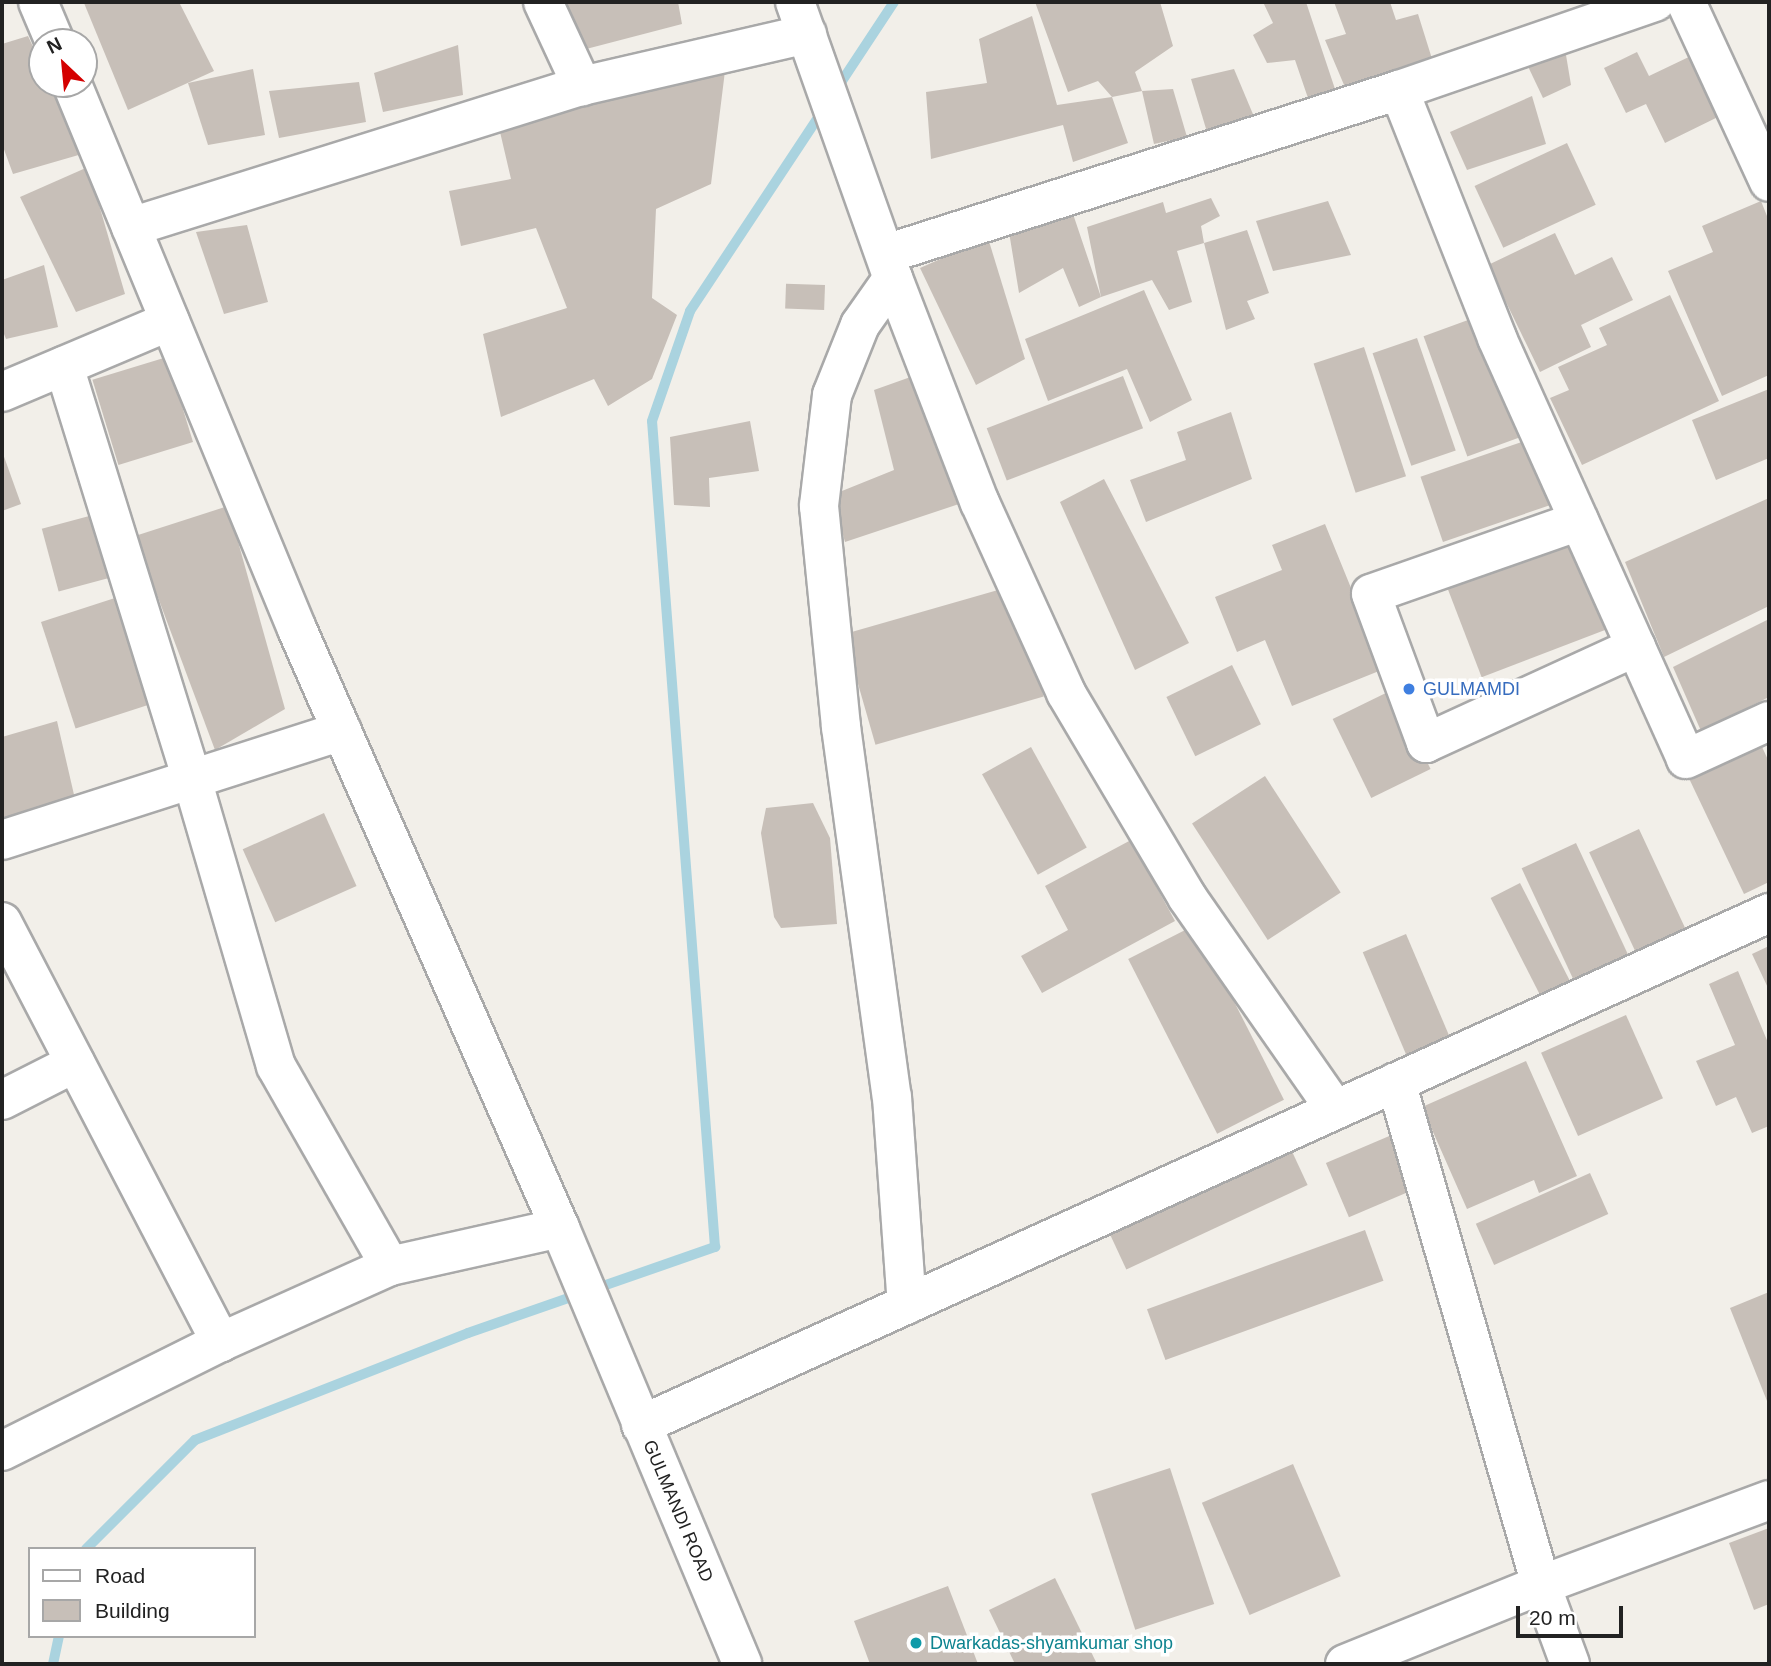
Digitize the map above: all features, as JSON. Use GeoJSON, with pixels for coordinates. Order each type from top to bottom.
{"type":"FeatureCollection","features":[{"type":"Feature","properties":{"kind":"street"},"geometry":{"type":"LineString","coordinates":[[38,2],[49,28]]}},
{"type":"Feature","properties":{"kind":"street"},"geometry":{"type":"LineString","coordinates":[[543,2],[582,86]]}},
{"type":"Feature","properties":{"kind":"street"},"geometry":{"type":"LineString","coordinates":[[907,1304],[892,1097],[841,727],[819,506],[832,396],[860,325],[889,266],[1655,2]]}},
{"type":"Feature","properties":{"kind":"street"},"geometry":{"type":"LineString","coordinates":[[1686,2],[1769,182]]}},
{"type":"Feature","properties":{"kind":"street"},"geometry":{"type":"LineString","coordinates":[[131,227],[801,18],[889,266],[980,503],[1066,694],[1187,897],[1335,1109]]}},
{"type":"Feature","properties":{"kind":"street"},"geometry":{"type":"LineString","coordinates":[[1399,90],[1497,338],[1686,759],[1769,721]]}},
{"type":"Feature","properties":{"kind":"street","name":"GULMANDI ROAD"},"geometry":{"type":"LineString","coordinates":[[78,98],[342,731],[567,1243],[741,1664]]}},
{"type":"Feature","properties":{"kind":"street"},"geometry":{"type":"LineString","coordinates":[[2,392],[170,321]]}},
{"type":"Feature","properties":{"kind":"street"},"geometry":{"type":"LineString","coordinates":[[64,366],[192,779],[276,1066],[390,1266]]}},
{"type":"Feature","properties":{"kind":"street"},"geometry":{"type":"LineString","coordinates":[[1579,521],[1371,594],[1426,743],[1636,647]]}},
{"type":"Feature","properties":{"kind":"street"},"geometry":{"type":"LineString","coordinates":[[2,839],[342,731]]}},
{"type":"Feature","properties":{"kind":"street"},"geometry":{"type":"LineString","coordinates":[[641,1424],[1769,913]]}},
{"type":"Feature","properties":{"kind":"street"},"geometry":{"type":"LineString","coordinates":[[2,922],[220,1342]]}},
{"type":"Feature","properties":{"kind":"street"},"geometry":{"type":"LineString","coordinates":[[2,1100],[75,1063]]}},
{"type":"Feature","properties":{"kind":"street"},"geometry":{"type":"LineString","coordinates":[[1396,1082],[1542,1584],[1570,1664]]}},
{"type":"Feature","properties":{"kind":"street"},"geometry":{"type":"LineString","coordinates":[[2,1449],[220,1342],[390,1266],[567,1243]]}},
{"type":"Feature","properties":{"kind":"street"},"geometry":{"type":"LineString","coordinates":[[1345,1664],[1542,1584],[1769,1500]]}},
{"type":"Feature","properties":{"kind":"building"},"geometry":{"type":"Polygon","coordinates":[[[179,2],[214,71],[128,110],[98,37],[98,28],[94,28],[84,3],[179,2]]]}},
{"type":"Feature","properties":{"kind":"building"},"geometry":{"type":"Polygon","coordinates":[[[554,2],[678,2],[682,24],[567,54],[554,2]]]}},
{"type":"Feature","properties":{"kind":"building"},"geometry":{"type":"Polygon","coordinates":[[[1035,2],[1160,2],[1173,46],[1135,72],[1142,91],[1112,97],[1098,81],[1068,92],[1035,2]]]}},
{"type":"Feature","properties":{"kind":"building"},"geometry":{"type":"Polygon","coordinates":[[[1263,2],[1306,2],[1337,95],[1309,101],[1295,60],[1267,63],[1253,35],[1273,23],[1263,2]]]}},
{"type":"Feature","properties":{"kind":"building"},"geometry":{"type":"Polygon","coordinates":[[[1334,2],[1390,2],[1396,20],[1418,14],[1433,62],[1347,92],[1325,40],[1346,34],[1334,2]]]}},
{"type":"Feature","properties":{"kind":"building"},"geometry":{"type":"Polygon","coordinates":[[[1032,16],[1057,105],[1112,97],[1128,143],[1073,162],[1063,125],[931,159],[926,92],[987,83],[979,39],[1032,16]]]}},
{"type":"Feature","properties":{"kind":"building"},"geometry":{"type":"Polygon","coordinates":[[[28,36],[28,98],[56,98],[82,154],[13,174],[2,144],[2,44],[28,36]]]}},
{"type":"Feature","properties":{"kind":"building"},"geometry":{"type":"Polygon","coordinates":[[[1564,43],[1571,85],[1543,98],[1523,56],[1564,43]]]}},
{"type":"Feature","properties":{"kind":"building"},"geometry":{"type":"Polygon","coordinates":[[[458,45],[463,95],[383,112],[374,73],[458,45]]]}},
{"type":"Feature","properties":{"kind":"building"},"geometry":{"type":"Polygon","coordinates":[[[1637,52],[1649,76],[1693,55],[1722,115],[1665,143],[1646,104],[1626,113],[1604,68],[1637,52]]]}},
{"type":"Feature","properties":{"kind":"building"},"geometry":{"type":"Polygon","coordinates":[[[253,69],[265,135],[208,145],[188,83],[253,69]]]}},
{"type":"Feature","properties":{"kind":"building"},"geometry":{"type":"Polygon","coordinates":[[[1234,69],[1255,119],[1207,132],[1191,79],[1234,69]]]}},
{"type":"Feature","properties":{"kind":"building"},"geometry":{"type":"Polygon","coordinates":[[[725,71],[711,184],[656,209],[652,298],[677,315],[652,379],[608,406],[594,379],[501,417],[483,334],[567,308],[536,228],[461,246],[449,191],[511,179],[497,119],[725,71]]]}},
{"type":"Feature","properties":{"kind":"building"},"geometry":{"type":"Polygon","coordinates":[[[359,82],[366,122],[279,138],[269,91],[359,82]]]}},
{"type":"Feature","properties":{"kind":"building"},"geometry":{"type":"Polygon","coordinates":[[[1173,89],[1187,137],[1154,144],[1142,91],[1173,89]]]}},
{"type":"Feature","properties":{"kind":"building"},"geometry":{"type":"Polygon","coordinates":[[[1532,96],[1546,144],[1467,170],[1450,132],[1532,96]]]}},
{"type":"Feature","properties":{"kind":"building"},"geometry":{"type":"Polygon","coordinates":[[[1567,143],[1596,205],[1503,248],[1475,186],[1567,143]]]}},
{"type":"Feature","properties":{"kind":"building"},"geometry":{"type":"Polygon","coordinates":[[[88,167],[125,294],[76,312],[20,197],[88,167]]]}},
{"type":"Feature","properties":{"kind":"building"},"geometry":{"type":"Polygon","coordinates":[[[1211,198],[1220,216],[1201,226],[1204,243],[1177,251],[1192,302],[1169,310],[1152,280],[1101,297],[1087,227],[1163,202],[1166,213],[1211,198]]]}},
{"type":"Feature","properties":{"kind":"building"},"geometry":{"type":"Polygon","coordinates":[[[1328,201],[1351,255],[1273,271],[1256,221],[1328,201]]]}},
{"type":"Feature","properties":{"kind":"building"},"geometry":{"type":"Polygon","coordinates":[[[1761,201],[1769,221],[1769,375],[1722,396],[1668,271],[1713,252],[1702,226],[1761,201]]]}},
{"type":"Feature","properties":{"kind":"building"},"geometry":{"type":"Polygon","coordinates":[[[1071,208],[1101,297],[1079,307],[1063,268],[1019,293],[1009,232],[1071,208]]]}},
{"type":"Feature","properties":{"kind":"building"},"geometry":{"type":"Polygon","coordinates":[[[247,225],[268,302],[224,314],[196,232],[247,225]]]}},
{"type":"Feature","properties":{"kind":"building"},"geometry":{"type":"Polygon","coordinates":[[[1247,230],[1269,293],[1247,301],[1255,319],[1226,330],[1204,243],[1247,230]]]}},
{"type":"Feature","properties":{"kind":"building"},"geometry":{"type":"Polygon","coordinates":[[[1555,233],[1575,275],[1612,257],[1633,300],[1581,325],[1591,347],[1540,372],[1488,265],[1555,233]]]}},
{"type":"Feature","properties":{"kind":"building"},"geometry":{"type":"Polygon","coordinates":[[[988,238],[1025,359],[976,385],[920,268],[988,238]]]}},
{"type":"Feature","properties":{"kind":"building"},"geometry":{"type":"Polygon","coordinates":[[[44,265],[58,327],[6,339],[2,329],[2,280],[44,265]]]}},
{"type":"Feature","properties":{"kind":"building"},"geometry":{"type":"Polygon","coordinates":[[[786,284],[825,285],[824,310],[785,309],[786,284]]]}},
{"type":"Feature","properties":{"kind":"building"},"geometry":{"type":"Polygon","coordinates":[[[1144,290],[1192,400],[1150,422],[1127,369],[1048,401],[1025,339],[1144,290]]]}},
{"type":"Feature","properties":{"kind":"building"},"geometry":{"type":"Polygon","coordinates":[[[1670,295],[1719,401],[1582,465],[1550,398],[1569,390],[1558,367],[1607,345],[1599,328],[1670,295]]]}},
{"type":"Feature","properties":{"kind":"building"},"geometry":{"type":"Polygon","coordinates":[[[1479,316],[1523,436],[1467,456],[1424,336],[1479,316]]]}},
{"type":"Feature","properties":{"kind":"building"},"geometry":{"type":"Polygon","coordinates":[[[1417,338],[1456,451],[1411,466],[1373,353],[1417,338]]]}},
{"type":"Feature","properties":{"kind":"building"},"geometry":{"type":"Polygon","coordinates":[[[1364,347],[1406,476],[1356,493],[1314,363],[1364,347]]]}},
{"type":"Feature","properties":{"kind":"building"},"geometry":{"type":"Polygon","coordinates":[[[167,357],[193,442],[118,465],[92,380],[167,357]]]}},
{"type":"Feature","properties":{"kind":"building"},"geometry":{"type":"Polygon","coordinates":[[[919,374],[959,504],[845,542],[832,495],[894,470],[874,390],[919,374]]]}},
{"type":"Feature","properties":{"kind":"building"},"geometry":{"type":"Polygon","coordinates":[[[1123,376],[1143,428],[1007,481],[987,428],[1123,376]]]}},
{"type":"Feature","properties":{"kind":"building"},"geometry":{"type":"Polygon","coordinates":[[[1769,389],[1769,458],[1716,480],[1692,420],[1769,389]]]}},
{"type":"Feature","properties":{"kind":"building"},"geometry":{"type":"Polygon","coordinates":[[[1231,412],[1252,479],[1146,522],[1130,480],[1186,460],[1177,432],[1231,412]]]}},
{"type":"Feature","properties":{"kind":"building"},"geometry":{"type":"Polygon","coordinates":[[[750,421],[759,471],[709,478],[710,507],[674,505],[670,437],[750,421]]]}},
{"type":"Feature","properties":{"kind":"building"},"geometry":{"type":"Polygon","coordinates":[[[1533,438],[1555,503],[1443,542],[1420,477],[1533,438]]]}},
{"type":"Feature","properties":{"kind":"building"},"geometry":{"type":"Polygon","coordinates":[[[2,451],[21,504],[2,511],[2,451]]]}},
{"type":"Feature","properties":{"kind":"building"},"geometry":{"type":"Polygon","coordinates":[[[1104,479],[1189,643],[1135,670],[1060,502],[1104,479]]]}},
{"type":"Feature","properties":{"kind":"building"},"geometry":{"type":"Polygon","coordinates":[[[1769,498],[1769,606],[1664,657],[1625,562],[1769,498]]]}},
{"type":"Feature","properties":{"kind":"building"},"geometry":{"type":"Polygon","coordinates":[[[228,506],[285,709],[215,750],[135,536],[228,506]]]}},
{"type":"Feature","properties":{"kind":"building"},"geometry":{"type":"Polygon","coordinates":[[[93,515],[110,578],[59,592],[42,529],[93,515]]]}},
{"type":"Feature","properties":{"kind":"building"},"geometry":{"type":"Polygon","coordinates":[[[1325,524],[1384,669],[1292,706],[1265,640],[1237,652],[1215,597],[1282,570],[1272,545],[1325,524]]]}},
{"type":"Feature","properties":{"kind":"building"},"geometry":{"type":"Polygon","coordinates":[[[1573,533],[1610,628],[1482,677],[1445,582],[1573,533]]]}},
{"type":"Feature","properties":{"kind":"building"},"geometry":{"type":"Polygon","coordinates":[[[1012,586],[1044,697],[875,745],[844,634],[1012,586]]]}},
{"type":"Feature","properties":{"kind":"building"},"geometry":{"type":"Polygon","coordinates":[[[118,597],[153,704],[76,729],[41,622],[118,597]]]}},
{"type":"Feature","properties":{"kind":"building"},"geometry":{"type":"Polygon","coordinates":[[[1769,619],[1769,697],[1701,731],[1673,667],[1769,619]]]}},
{"type":"Feature","properties":{"kind":"building"},"geometry":{"type":"Polygon","coordinates":[[[1232,665],[1261,724],[1195,756],[1166,697],[1232,665]]]}},
{"type":"Feature","properties":{"kind":"building"},"geometry":{"type":"Polygon","coordinates":[[[1392,690],[1431,769],[1371,798],[1333,719],[1392,690]]]}},
{"type":"Feature","properties":{"kind":"building"},"geometry":{"type":"Polygon","coordinates":[[[57,721],[75,799],[2,819],[2,737],[57,721]]]}},
{"type":"Feature","properties":{"kind":"building"},"geometry":{"type":"Polygon","coordinates":[[[1757,736],[1769,762],[1769,882],[1744,894],[1685,770],[1757,736]]]}},
{"type":"Feature","properties":{"kind":"building"},"geometry":{"type":"Polygon","coordinates":[[[1031,747],[1087,848],[1038,875],[982,774],[1031,747]]]}},
{"type":"Feature","properties":{"kind":"building"},"geometry":{"type":"Polygon","coordinates":[[[1265,776],[1341,893],[1268,940],[1192,823],[1265,776]]]}},
{"type":"Feature","properties":{"kind":"building"},"geometry":{"type":"Polygon","coordinates":[[[813,803],[830,838],[837,924],[781,928],[774,917],[761,833],[766,808],[813,803]]]}},
{"type":"Feature","properties":{"kind":"building"},"geometry":{"type":"Polygon","coordinates":[[[324,813],[357,886],[275,922],[243,849],[324,813]]]}},
{"type":"Feature","properties":{"kind":"building"},"geometry":{"type":"Polygon","coordinates":[[[1639,829],[1687,931],[1637,955],[1589,852],[1639,829]]]}},
{"type":"Feature","properties":{"kind":"building"},"geometry":{"type":"Polygon","coordinates":[[[1131,840],[1175,921],[1042,993],[1021,956],[1068,930],[1045,886],[1131,840]]]}},
{"type":"Feature","properties":{"kind":"building"},"geometry":{"type":"Polygon","coordinates":[[[1576,843],[1629,956],[1574,982],[1522,868],[1576,843]]]}},
{"type":"Feature","properties":{"kind":"building"},"geometry":{"type":"Polygon","coordinates":[[[1520,883],[1572,985],[1542,1000],[1491,898],[1520,883]]]}},
{"type":"Feature","properties":{"kind":"building"},"geometry":{"type":"Polygon","coordinates":[[[1195,925],[1284,1100],[1217,1134],[1128,959],[1195,925]]]}},
{"type":"Feature","properties":{"kind":"building"},"geometry":{"type":"Polygon","coordinates":[[[1406,934],[1452,1042],[1408,1060],[1363,952],[1406,934]]]}},
{"type":"Feature","properties":{"kind":"building"},"geometry":{"type":"Polygon","coordinates":[[[1769,946],[1769,990],[1752,954],[1769,946]]]}},
{"type":"Feature","properties":{"kind":"building"},"geometry":{"type":"Polygon","coordinates":[[[1738,971],[1769,1045],[1769,1126],[1752,1133],[1736,1097],[1716,1106],[1696,1061],[1735,1045],[1709,984],[1738,971]]]}},
{"type":"Feature","properties":{"kind":"building"},"geometry":{"type":"Polygon","coordinates":[[[1626,1015],[1663,1098],[1578,1136],[1541,1053],[1626,1015]]]}},
{"type":"Feature","properties":{"kind":"building"},"geometry":{"type":"Polygon","coordinates":[[[1526,1061],[1577,1176],[1539,1193],[1534,1180],[1467,1209],[1422,1107],[1526,1061]]]}},
{"type":"Feature","properties":{"kind":"building"},"geometry":{"type":"Polygon","coordinates":[[[1394,1134],[1417,1188],[1349,1217],[1326,1163],[1394,1134]]]}},
{"type":"Feature","properties":{"kind":"building"},"geometry":{"type":"Polygon","coordinates":[[[1289,1145],[1308,1185],[1126,1269],[1108,1230],[1289,1145]]]}},
{"type":"Feature","properties":{"kind":"building"},"geometry":{"type":"Polygon","coordinates":[[[1590,1173],[1608,1214],[1494,1265],[1476,1224],[1590,1173]]]}},
{"type":"Feature","properties":{"kind":"building"},"geometry":{"type":"Polygon","coordinates":[[[1365,1230],[1383,1281],[1165,1360],[1147,1309],[1365,1230]]]}},
{"type":"Feature","properties":{"kind":"building"},"geometry":{"type":"Polygon","coordinates":[[[1769,1292],[1769,1400],[1767,1401],[1730,1308],[1769,1292]]]}},
{"type":"Feature","properties":{"kind":"building"},"geometry":{"type":"Polygon","coordinates":[[[1293,1464],[1341,1576],[1250,1615],[1202,1503],[1293,1464]]]}},
{"type":"Feature","properties":{"kind":"building"},"geometry":{"type":"Polygon","coordinates":[[[1170,1468],[1214,1604],[1135,1630],[1091,1494],[1170,1468]]]}},
{"type":"Feature","properties":{"kind":"building"},"geometry":{"type":"Polygon","coordinates":[[[1769,1528],[1769,1604],[1754,1610],[1729,1543],[1769,1528]]]}},
{"type":"Feature","properties":{"kind":"building"},"geometry":{"type":"Polygon","coordinates":[[[1055,1578],[1097,1664],[1015,1664],[989,1610],[1055,1578]]]}},
{"type":"Feature","properties":{"kind":"building","name":"Dwarkadas-shyamkumar shop"},"geometry":{"type":"Polygon","coordinates":[[[948,1586],[978,1664],[870,1664],[854,1621],[948,1586]]]}},
{"type":"Feature","properties":{"kind":"waterway"},"geometry":{"type":"LineString","coordinates":[[836,90],[894,2]]}},
{"type":"Feature","properties":{"kind":"waterway"},"geometry":{"type":"LineString","coordinates":[[88,1547],[195,1440],[468,1333],[715,1247],[652,421],[690,311],[823,110]]}},
{"type":"Feature","properties":{"kind":"waterway"},"geometry":{"type":"LineString","coordinates":[[53,1664],[59,1638]]}},
{"type":"Feature","properties":{"kind":"place","name":"GULMAMDI"},"geometry":{"type":"Point","coordinates":[1409,689]}},
{"type":"Feature","properties":{"kind":"place","name":"Dwarkadas-shyamkumar shop"},"geometry":{"type":"Point","coordinates":[916,1643]}}]}
